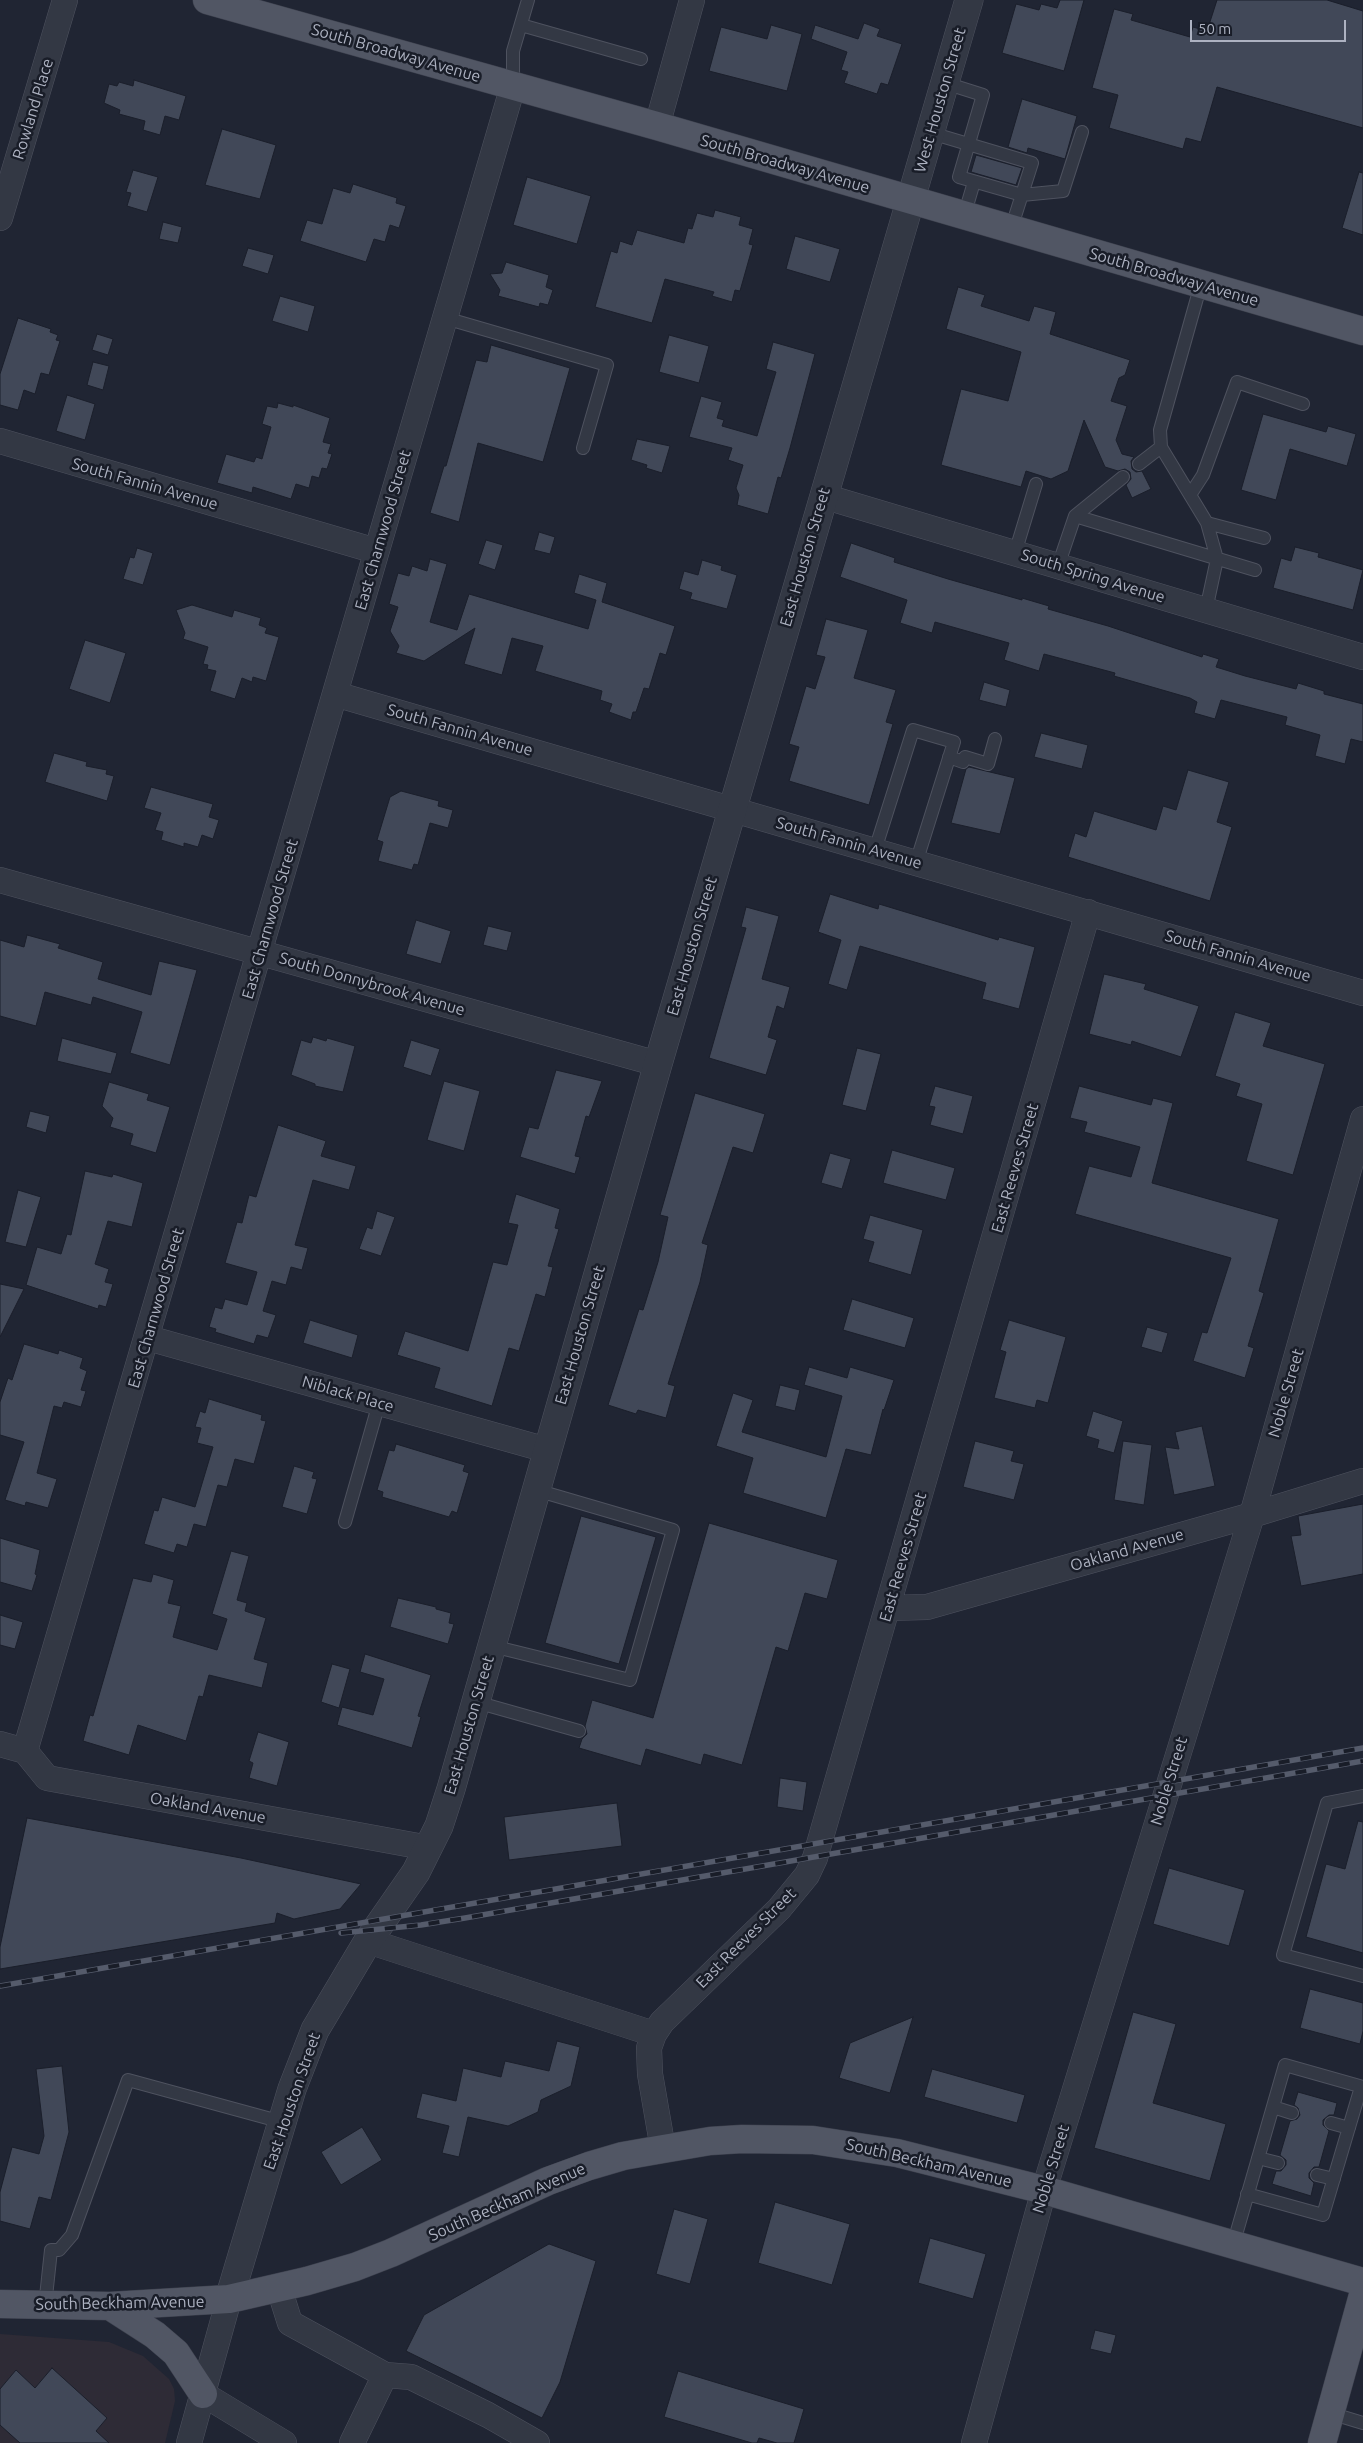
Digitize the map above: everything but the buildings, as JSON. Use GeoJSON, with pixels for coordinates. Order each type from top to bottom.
{"type":"FeatureCollection","features":[{"type":"Feature","properties":{"kind":"main road","name":"South Broadway Avenue"},"geometry":{"type":"LineString","coordinates":[[219,2],[657,126],[1363,331]]}},
{"type":"Feature","properties":{"kind":"main road","name":"South Beckham Avenue"},"geometry":{"type":"LineString","coordinates":[[0,2304],[110,2306],[229,2300],[355,2267],[391,2253],[548,2181],[589,2166],[623,2156],[710,2142],[742,2139],[814,2140],[897,2153],[1044,2190],[1363,2282]]}},
{"type":"Feature","properties":{"kind":"main road"},"geometry":{"type":"LineString","coordinates":[[1322,2443],[1363,2295]]}},
{"type":"Feature","properties":{"kind":"main road"},"geometry":{"type":"LineString","coordinates":[[110,2306],[155,2335],[176,2353],[203,2394]]}},
{"type":"Feature","properties":{"kind":"street","name":"Rowland Place"},"geometry":{"type":"LineString","coordinates":[[0,218],[65,0]]}},
{"type":"Feature","properties":{"kind":"street"},"geometry":{"type":"LineString","coordinates":[[657,126],[692,0]]}},
{"type":"Feature","properties":{"kind":"street","name":"West Houston Street"},"geometry":{"type":"LineString","coordinates":[[911,200],[968,0]]}},
{"type":"Feature","properties":{"kind":"street","name":"East Charnwood Street"},"geometry":{"type":"LineString","coordinates":[[25,1751],[148,1338],[513,86]]}},
{"type":"Feature","properties":{"kind":"street","name":"East Houston Street"},"geometry":{"type":"LineString","coordinates":[[189,2443],[229,2300],[301,2062],[315,2030],[368,1941],[416,1872],[429,1848],[451,1789],[658,1064],[911,200]]}},
{"type":"Feature","properties":{"kind":"street","name":"South Fannin Avenue"},"geometry":{"type":"LineString","coordinates":[[0,441],[376,551]]}},
{"type":"Feature","properties":{"kind":"street","name":"South Spring Avenue"},"geometry":{"type":"LineString","coordinates":[[823,496],[1363,657]]}},
{"type":"Feature","properties":{"kind":"street","name":"South Fannin Avenue"},"geometry":{"type":"LineString","coordinates":[[335,694],[1363,993]]}},
{"type":"Feature","properties":{"kind":"street","name":"South Donnybrook Avenue"},"geometry":{"type":"LineString","coordinates":[[0,880],[658,1064]]}},
{"type":"Feature","properties":{"kind":"street","name":"East Reeves Street"},"geometry":{"type":"LineString","coordinates":[[663,2149],[650,2074],[649,2048],[654,2034],[674,2009],[779,1909],[807,1875],[820,1843],[1088,912]]}},
{"type":"Feature","properties":{"kind":"street","name":"Noble Street"},"geometry":{"type":"LineString","coordinates":[[974,2443],[1044,2190],[1252,1515],[1363,1119]]}},
{"type":"Feature","properties":{"kind":"street","name":"Niblack Place"},"geometry":{"type":"LineString","coordinates":[[148,1338],[547,1450]]}},
{"type":"Feature","properties":{"kind":"street","name":"Oakland Avenue"},"geometry":{"type":"LineString","coordinates":[[888,1608],[927,1607],[1252,1515],[1363,1481]]}},
{"type":"Feature","properties":{"kind":"street"},"geometry":{"type":"LineString","coordinates":[[0,1744],[25,1751]]}},
{"type":"Feature","properties":{"kind":"street","name":"Oakland Avenue"},"geometry":{"type":"LineString","coordinates":[[25,1751],[47,1778],[429,1848]]}},
{"type":"Feature","properties":{"kind":"street"},"geometry":{"type":"LineString","coordinates":[[368,1941],[654,2034]]}},
{"type":"Feature","properties":{"kind":"street"},"geometry":{"type":"LineString","coordinates":[[279,2288],[290,2323],[385,2375],[411,2377],[488,2415],[537,2443]]}},
{"type":"Feature","properties":{"kind":"street"},"geometry":{"type":"LineString","coordinates":[[352,2443],[385,2375]]}},
{"type":"Feature","properties":{"kind":"street"},"geometry":{"type":"LineString","coordinates":[[203,2394],[284,2443]]}},
{"type":"Feature","properties":{"kind":"lane"},"geometry":{"type":"LineString","coordinates":[[513,86],[513,51],[528,0]]}},
{"type":"Feature","properties":{"kind":"lane"},"geometry":{"type":"LineString","coordinates":[[521,25],[641,59]]}},
{"type":"Feature","properties":{"kind":"lane"},"geometry":{"type":"LineString","coordinates":[[945,83],[983,96],[959,177],[974,182],[998,185],[1022,195],[1063,192],[1082,132]]}},
{"type":"Feature","properties":{"kind":"lane"},"geometry":{"type":"LineString","coordinates":[[931,133],[995,154],[1032,163],[1011,230]]}},
{"type":"Feature","properties":{"kind":"lane"},"geometry":{"type":"LineString","coordinates":[[964,216],[974,182]]}},
{"type":"Feature","properties":{"kind":"lane"},"geometry":{"type":"LineString","coordinates":[[1201,284],[1160,430],[1161,447],[1207,523],[1217,559],[1206,610]]}},
{"type":"Feature","properties":{"kind":"lane"},"geometry":{"type":"LineString","coordinates":[[445,318],[607,365],[583,448]]}},
{"type":"Feature","properties":{"kind":"lane"},"geometry":{"type":"LineString","coordinates":[[1190,495],[1203,475],[1237,382],[1303,404]]}},
{"type":"Feature","properties":{"kind":"lane"},"geometry":{"type":"LineString","coordinates":[[1139,464],[1161,447]]}},
{"type":"Feature","properties":{"kind":"lane"},"geometry":{"type":"LineString","coordinates":[[1058,566],[1075,516],[1123,477]]}},
{"type":"Feature","properties":{"kind":"lane"},"geometry":{"type":"LineString","coordinates":[[1015,553],[1036,484]]}},
{"type":"Feature","properties":{"kind":"lane"},"geometry":{"type":"LineString","coordinates":[[1075,516],[1255,570]]}},
{"type":"Feature","properties":{"kind":"lane"},"geometry":{"type":"LineString","coordinates":[[1207,523],[1264,538]]}},
{"type":"Feature","properties":{"kind":"lane"},"geometry":{"type":"LineString","coordinates":[[875,850],[913,730],[954,742],[916,863]]}},
{"type":"Feature","properties":{"kind":"lane"},"geometry":{"type":"LineString","coordinates":[[949,757],[963,762],[965,757],[988,764],[996,739]]}},
{"type":"Feature","properties":{"kind":"lane"},"geometry":{"type":"LineString","coordinates":[[345,1522],[379,1403]]}},
{"type":"Feature","properties":{"kind":"lane"},"geometry":{"type":"LineString","coordinates":[[492,1646],[630,1680],[673,1530],[536,1490]]}},
{"type":"Feature","properties":{"kind":"lane"},"geometry":{"type":"LineString","coordinates":[[476,1702],[579,1731]]}},
{"type":"Feature","properties":{"kind":"lane"},"geometry":{"type":"LineString","coordinates":[[1363,1796],[1327,1803],[1283,1954],[1363,1976]]}},
{"type":"Feature","properties":{"kind":"lane"},"geometry":{"type":"LineString","coordinates":[[1233,2245],[1247,2194],[1285,2065],[1362,2087],[1323,2215],[1247,2194]]}},
{"type":"Feature","properties":{"kind":"lane"},"geometry":{"type":"LineString","coordinates":[[45,2306],[51,2250],[59,2250],[72,2235],[128,2080],[282,2122]]}},
{"type":"Feature","properties":{"kind":"lane"},"geometry":{"type":"LineString","coordinates":[[1273,2107],[1292,2112]]}},
{"type":"Feature","properties":{"kind":"lane"},"geometry":{"type":"LineString","coordinates":[[1332,2123],[1348,2128]]}},
{"type":"Feature","properties":{"kind":"lane"},"geometry":{"type":"LineString","coordinates":[[1258,2158],[1278,2163]]}},
{"type":"Feature","properties":{"kind":"lane"},"geometry":{"type":"LineString","coordinates":[[1317,2174],[1334,2179]]}},
{"type":"Feature","properties":{"kind":"lane"},"geometry":{"type":"LineString","coordinates":[[1330,2414],[1363,2423]]}},
{"type":"Feature","properties":{"kind":"shaded area"},"geometry":{"type":"Polygon","coordinates":[[[0,2334],[109,2342],[143,2356],[169,2379],[174,2389],[175,2401],[165,2443],[0,2443],[0,2334]]]}},
{"type":"Feature","properties":{"kind":"railway"},"geometry":{"type":"LineString","coordinates":[[0,1986],[1363,1748]]}},
{"type":"Feature","properties":{"kind":"railway"},"geometry":{"type":"LineString","coordinates":[[341,1933],[421,1925],[465,1918],[1363,1761]]}}]}
